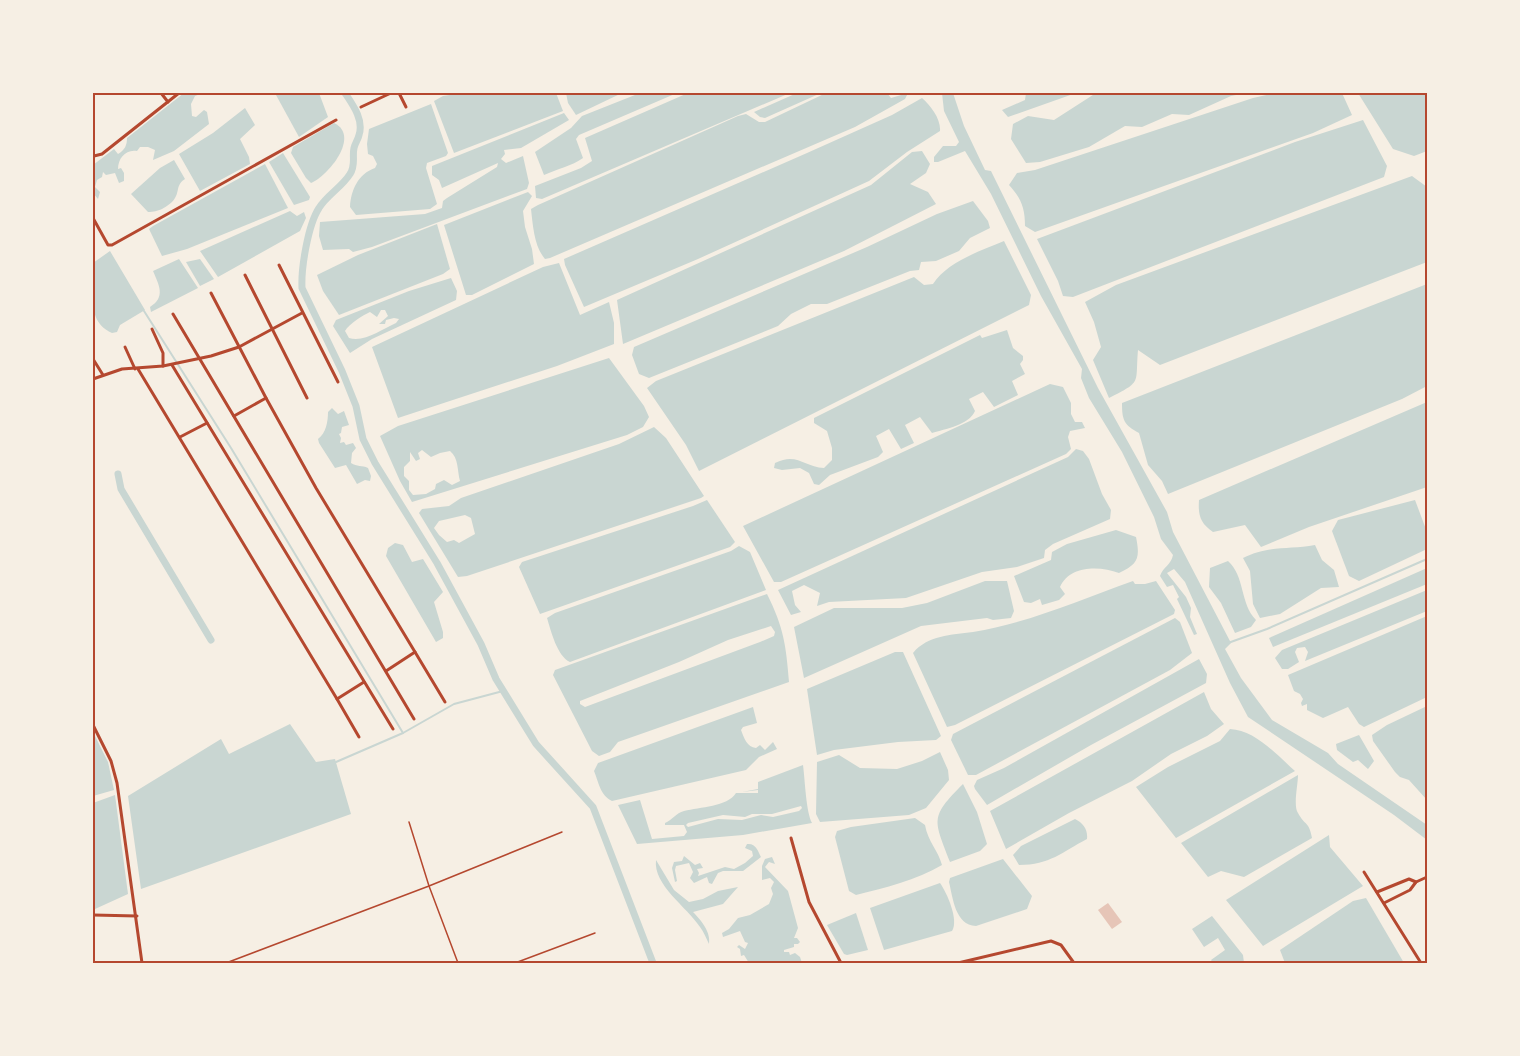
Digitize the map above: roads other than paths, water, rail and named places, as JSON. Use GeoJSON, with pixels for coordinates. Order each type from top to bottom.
{"type":"FeatureCollection","features":[{"type":"Feature","properties":{"kind":"street"},"geometry":{"type":"LineString","coordinates":[[161,93],[168,102]]}},
{"type":"Feature","properties":{"kind":"street"},"geometry":{"type":"LineString","coordinates":[[93,156],[102,154],[179,93]]}},
{"type":"Feature","properties":{"kind":"street"},"geometry":{"type":"LineString","coordinates":[[361,107],[391,93]]}},
{"type":"Feature","properties":{"kind":"street"},"geometry":{"type":"LineString","coordinates":[[399,93],[406,107]]}},
{"type":"Feature","properties":{"kind":"street"},"geometry":{"type":"LineString","coordinates":[[93,218],[108,245],[112,245],[336,120]]}},
{"type":"Feature","properties":{"kind":"street"},"geometry":{"type":"LineString","coordinates":[[279,266],[338,382]]}},
{"type":"Feature","properties":{"kind":"street"},"geometry":{"type":"LineString","coordinates":[[245,275],[307,398]]}},
{"type":"Feature","properties":{"kind":"street"},"geometry":{"type":"LineString","coordinates":[[211,293],[316,488],[445,702]]}},
{"type":"Feature","properties":{"kind":"street"},"geometry":{"type":"LineString","coordinates":[[93,379],[122,369],[180,363],[239,347],[302,313]]}},
{"type":"Feature","properties":{"kind":"street"},"geometry":{"type":"LineString","coordinates":[[173,314],[414,719]]}},
{"type":"Feature","properties":{"kind":"street"},"geometry":{"type":"LineString","coordinates":[[152,329],[163,353],[163,366]]}},
{"type":"Feature","properties":{"kind":"street"},"geometry":{"type":"LineString","coordinates":[[125,347],[359,737]]}},
{"type":"Feature","properties":{"kind":"street"},"geometry":{"type":"LineString","coordinates":[[93,359],[103,375]]}},
{"type":"Feature","properties":{"kind":"street"},"geometry":{"type":"LineString","coordinates":[[174,364],[207,423],[393,729]]}},
{"type":"Feature","properties":{"kind":"street"},"geometry":{"type":"LineString","coordinates":[[234,416],[266,398]]}},
{"type":"Feature","properties":{"kind":"street"},"geometry":{"type":"LineString","coordinates":[[180,437],[207,423]]}},
{"type":"Feature","properties":{"kind":"street"},"geometry":{"type":"LineString","coordinates":[[385,671],[416,652]]}},
{"type":"Feature","properties":{"kind":"street"},"geometry":{"type":"LineString","coordinates":[[337,699],[364,682]]}},
{"type":"Feature","properties":{"kind":"street"},"geometry":{"type":"LineString","coordinates":[[93,724],[111,761],[117,783],[142,963]]}},
{"type":"Feature","properties":{"kind":"street"},"geometry":{"type":"LineString","coordinates":[[791,838],[808,902],[841,963]]}},
{"type":"Feature","properties":{"kind":"street"},"geometry":{"type":"LineString","coordinates":[[1364,872],[1421,963]]}},
{"type":"Feature","properties":{"kind":"street"},"geometry":{"type":"LineString","coordinates":[[1384,903],[1410,890],[1416,882],[1427,877]]}},
{"type":"Feature","properties":{"kind":"street"},"geometry":{"type":"LineString","coordinates":[[1377,892],[1409,879],[1416,882]]}},
{"type":"Feature","properties":{"kind":"street"},"geometry":{"type":"LineString","coordinates":[[93,915],[137,916]]}},
{"type":"Feature","properties":{"kind":"street"},"geometry":{"type":"LineString","coordinates":[[958,963],[1051,940],[1061,945],[1074,963]]}},
{"type":"Feature","properties":{"kind":"lane"},"geometry":{"type":"LineString","coordinates":[[409,822],[429,886],[458,963]]}},
{"type":"Feature","properties":{"kind":"lane"},"geometry":{"type":"LineString","coordinates":[[226,963],[429,886],[562,832]]}},
{"type":"Feature","properties":{"kind":"lane"},"geometry":{"type":"LineString","coordinates":[[515,963],[595,933]]}},
{"type":"Feature","properties":{"kind":"waterway"},"geometry":{"type":"LineString","coordinates":[[345,93],[357,113],[360,124],[354,148],[353,167],[347,179],[322,203],[315,215],[306,247],[302,288],[342,371],[356,406],[363,439],[375,463],[437,563],[481,644],[496,679],[536,744],[593,807],[653,963]]}},
{"type":"Feature","properties":{"kind":"waterway"},"geometry":{"type":"LineString","coordinates":[[144,311],[231,448],[403,733]]}},
{"type":"Feature","properties":{"kind":"waterway"},"geometry":{"type":"LineString","coordinates":[[118,474],[121,489],[211,640]]}},
{"type":"Feature","properties":{"kind":"waterway"},"geometry":{"type":"LineString","coordinates":[[1228,643],[1267,629],[1427,559]]}},
{"type":"Feature","properties":{"kind":"waterway"},"geometry":{"type":"LineString","coordinates":[[336,762],[403,733],[454,704],[503,691]]}}]}
